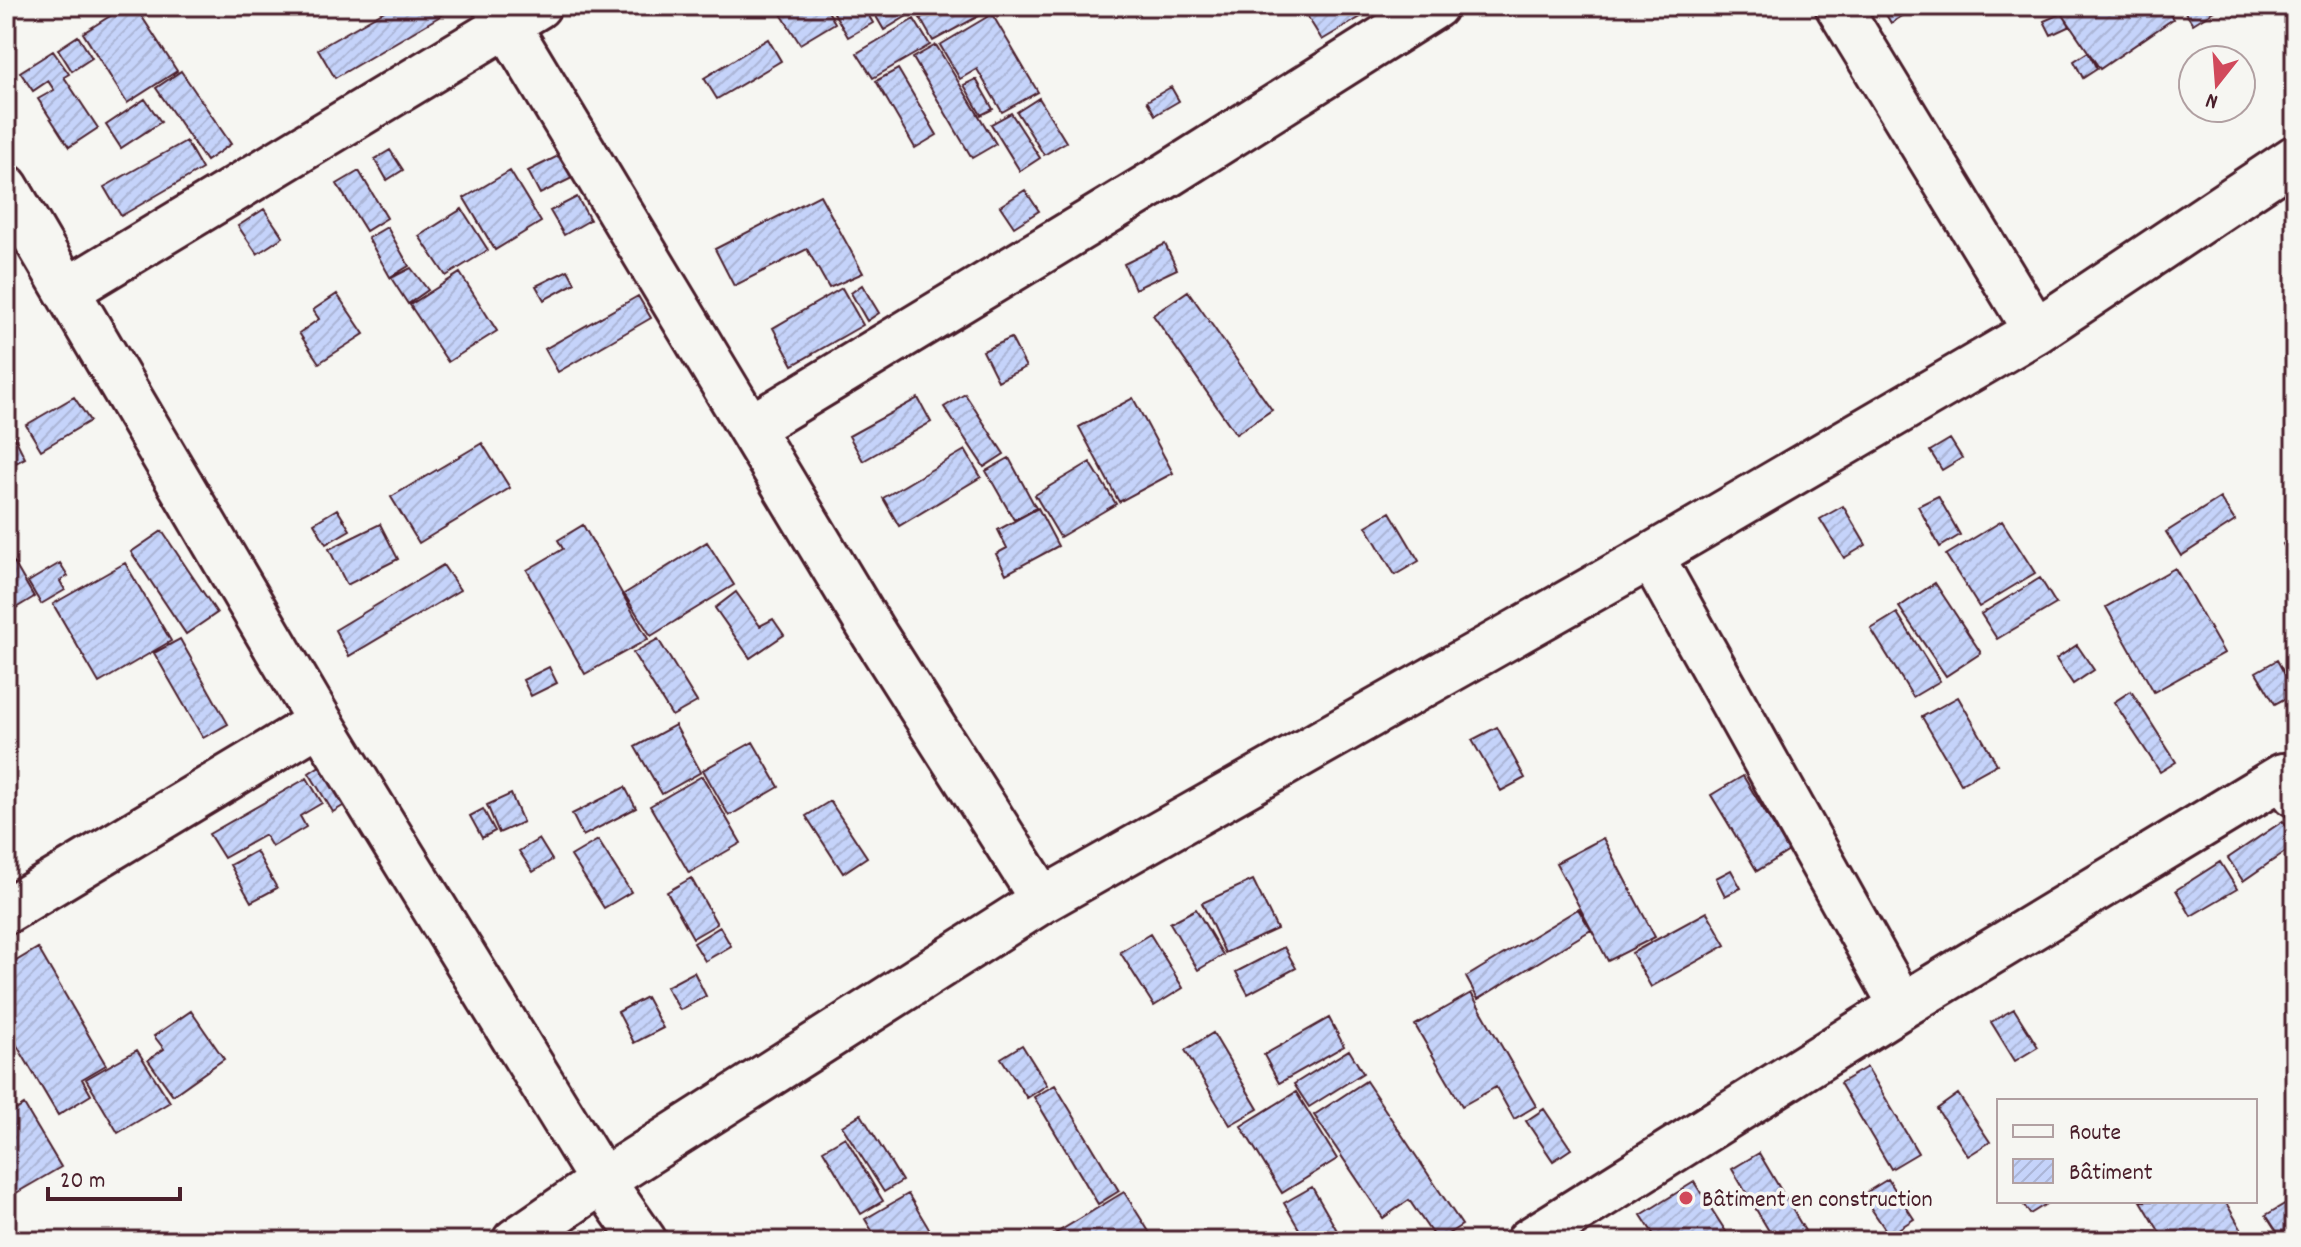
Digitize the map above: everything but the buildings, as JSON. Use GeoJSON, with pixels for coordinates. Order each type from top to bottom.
{"type":"FeatureCollection","features":[{"type":"Feature","properties":{"kind":"street"},"geometry":{"type":"LineString","coordinates":[[750,428],[1169,174],[1435,6]]}},
{"type":"Feature","properties":{"kind":"street"},"geometry":{"type":"LineString","coordinates":[[1838,6],[2036,331]]}},
{"type":"Feature","properties":{"kind":"street"},"geometry":{"type":"LineString","coordinates":[[68,290],[514,13],[750,428],[874,634],[1043,900]]}},
{"type":"Feature","properties":{"kind":"street"},"geometry":{"type":"LineString","coordinates":[[515,1241],[602,1181],[1043,900],[1651,556],[2036,331],[2295,158]]}},
{"type":"Feature","properties":{"kind":"street"},"geometry":{"type":"LineString","coordinates":[[6,187],[320,722],[602,1181],[644,1241]]}},
{"type":"Feature","properties":{"kind":"street"},"geometry":{"type":"LineString","coordinates":[[1651,556],[1902,1006]]}},
{"type":"Feature","properties":{"kind":"street"},"geometry":{"type":"LineString","coordinates":[[6,911],[320,722]]}},
{"type":"Feature","properties":{"kind":"street"},"geometry":{"type":"LineString","coordinates":[[1529,1241],[1902,1006],[2291,779]]}},
{"type":"Feature","properties":{"kind":"place","name":"Bâtiment en construction"},"geometry":{"type":"Point","coordinates":[1686,1198]}}]}
